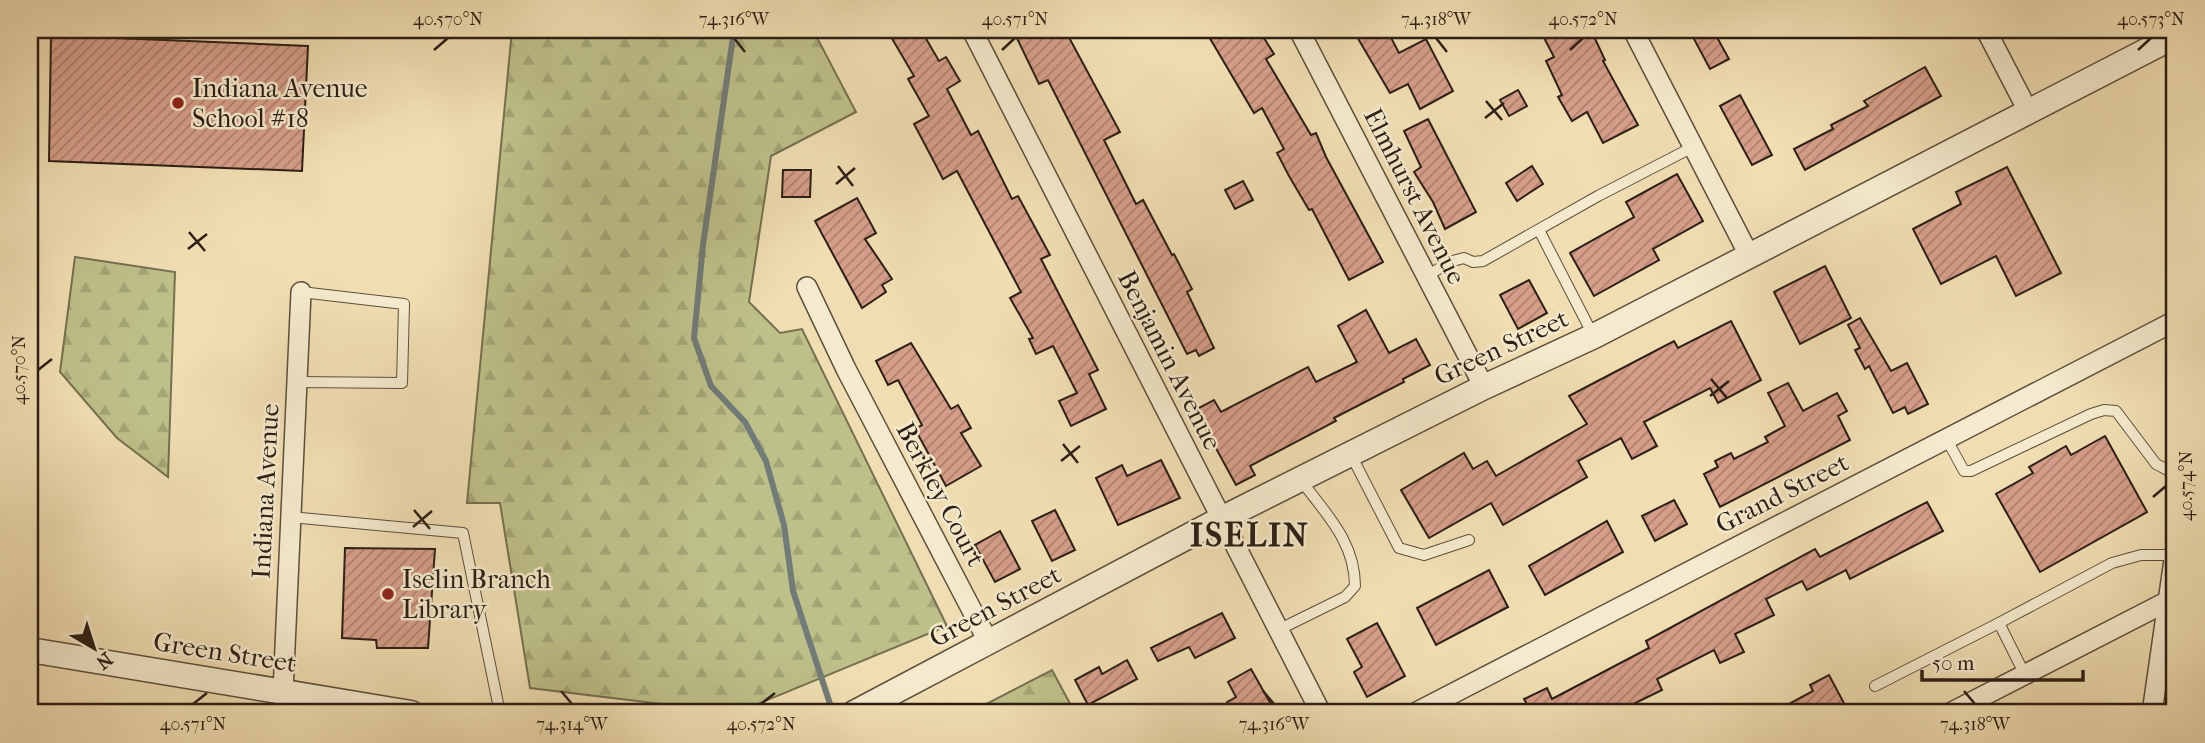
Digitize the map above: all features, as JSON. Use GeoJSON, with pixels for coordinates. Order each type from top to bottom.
{"type":"FeatureCollection","features":[{"type":"Feature","properties":{"kind":"street","name":"Benjamin Avenue"},"geometry":{"type":"LineString","coordinates":[[972,30],[1321,713]]}},
{"type":"Feature","properties":{"kind":"street","name":"Elmhurst Avenue"},"geometry":{"type":"LineString","coordinates":[[1299,30],[1485,387]]}},
{"type":"Feature","properties":{"kind":"street"},"geometry":{"type":"LineString","coordinates":[[1633,30],[1749,255]]}},
{"type":"Feature","properties":{"kind":"street"},"geometry":{"type":"LineString","coordinates":[[1986,30],[2028,111]]}},
{"type":"Feature","properties":{"kind":"street","name":"Green Street"},"geometry":{"type":"LineString","coordinates":[[860,711],[1221,519],[1485,387],[1594,336],[2175,36]]}},
{"type":"Feature","properties":{"kind":"street","name":"Berkley Court"},"geometry":{"type":"LineString","coordinates":[[807,288],[846,369],[989,643]]}},
{"type":"Feature","properties":{"kind":"street","name":"Indiana Avenue"},"geometry":{"type":"LineString","coordinates":[[282,692],[301,292]]}},
{"type":"Feature","properties":{"kind":"street","name":"Grand Street"},"geometry":{"type":"LineString","coordinates":[[1415,713],[2175,321]]}},
{"type":"Feature","properties":{"kind":"street"},"geometry":{"type":"LineString","coordinates":[[2152,713],[2175,554]]}},
{"type":"Feature","properties":{"kind":"street"},"geometry":{"type":"LineString","coordinates":[[1950,713],[2169,600]]}},
{"type":"Feature","properties":{"kind":"street","name":"Green Street"},"geometry":{"type":"LineString","coordinates":[[30,650],[377,710],[411,713]]}},
{"type":"Feature","properties":{"kind":"lane"},"geometry":{"type":"LineString","coordinates":[[1426,277],[1449,262],[1464,258],[1473,262],[1483,261],[1598,196],[1693,147]]}},
{"type":"Feature","properties":{"kind":"lane"},"geometry":{"type":"LineString","coordinates":[[1539,230],[1594,336]]}},
{"type":"Feature","properties":{"kind":"lane"},"geometry":{"type":"LineString","coordinates":[[297,382],[402,383],[404,304],[301,292]]}},
{"type":"Feature","properties":{"kind":"lane"},"geometry":{"type":"LineString","coordinates":[[1945,438],[1964,471],[1971,471],[2091,414],[2110,410],[2116,411],[2156,464],[2175,474]]}},
{"type":"Feature","properties":{"kind":"lane"},"geometry":{"type":"LineString","coordinates":[[1351,454],[1399,548],[1424,555],[1469,540]]}},
{"type":"Feature","properties":{"kind":"lane"},"geometry":{"type":"LineString","coordinates":[[1279,630],[1345,597],[1355,586],[1351,554],[1336,523],[1300,479]]}},
{"type":"Feature","properties":{"kind":"lane"},"geometry":{"type":"LineString","coordinates":[[290,517],[463,533],[500,713]]}},
{"type":"Feature","properties":{"kind":"lane"},"geometry":{"type":"LineString","coordinates":[[1875,686],[2112,563],[2141,555],[2175,554]]}},
{"type":"Feature","properties":{"kind":"lane"},"geometry":{"type":"LineString","coordinates":[[1999,623],[2025,675]]}},
{"type":"Feature","properties":{"kind":"green space"},"geometry":{"type":"Polygon","coordinates":[[[512,30],[813,30],[856,112],[771,156],[749,302],[780,333],[802,329],[947,626],[736,713],[530,688],[500,503],[467,503],[512,30]]]}},
{"type":"Feature","properties":{"kind":"green space"},"geometry":{"type":"Polygon","coordinates":[[[75,257],[175,272],[168,477],[117,438],[60,372],[75,257]]]}},
{"type":"Feature","properties":{"kind":"green space"},"geometry":{"type":"Polygon","coordinates":[[[1052,670],[1075,713],[969,713],[1052,670]]]}},
{"type":"Feature","properties":{"kind":"building"},"geometry":{"type":"Polygon","coordinates":[[[887,30],[921,30],[939,61],[946,57],[960,81],[947,89],[971,135],[978,131],[1012,199],[1018,196],[1050,255],[1041,259],[1098,370],[1089,374],[1106,409],[1071,426],[1059,401],[1077,393],[1053,346],[1036,354],[1029,339],[1033,338],[1010,298],[1021,292],[957,171],[943,179],[914,124],[929,116],[908,79],[914,76],[887,30]]]}},
{"type":"Feature","properties":{"kind":"building"},"geometry":{"type":"Polygon","coordinates":[[[1013,30],[1065,30],[1120,132],[1104,140],[1136,204],[1143,200],[1172,255],[1174,254],[1192,289],[1187,292],[1214,348],[1199,356],[1196,350],[1187,354],[1048,80],[1039,84],[1013,30]]]}},
{"type":"Feature","properties":{"kind":"building"},"geometry":{"type":"Polygon","coordinates":[[[1205,30],[1259,30],[1274,54],[1266,59],[1311,135],[1316,133],[1326,157],[1383,262],[1349,280],[1312,209],[1309,210],[1277,153],[1284,149],[1262,108],[1254,113],[1205,30]]]}},
{"type":"Feature","properties":{"kind":"building"},"geometry":{"type":"Polygon","coordinates":[[[1353,30],[1387,30],[1399,53],[1426,39],[1453,91],[1420,109],[1408,84],[1390,93],[1353,30]]]}},
{"type":"Feature","properties":{"kind":"building"},"geometry":{"type":"Polygon","coordinates":[[[1540,30],[1591,30],[1605,60],[1603,61],[1638,125],[1603,143],[1587,112],[1572,121],[1558,97],[1562,95],[1546,61],[1554,57],[1540,30]]]}},
{"type":"Feature","properties":{"kind":"building"},"geometry":{"type":"Polygon","coordinates":[[[1713,30],[1729,59],[1710,69],[1694,39],[1713,30]]]}},
{"type":"Feature","properties":{"kind":"building","name":"Indiana Avenue School #18"},"geometry":{"type":"Polygon","coordinates":[[[91,34],[91,37],[308,46],[302,171],[49,161],[51,35],[91,34]]]}},
{"type":"Feature","properties":{"kind":"building"},"geometry":{"type":"Polygon","coordinates":[[[1925,67],[1941,96],[1805,170],[1794,149],[1833,129],[1831,125],[1868,106],[1864,101],[1925,67]]]}},
{"type":"Feature","properties":{"kind":"building"},"geometry":{"type":"Polygon","coordinates":[[[1518,90],[1527,106],[1509,116],[1500,100],[1518,90]]]}},
{"type":"Feature","properties":{"kind":"building"},"geometry":{"type":"Polygon","coordinates":[[[1740,95],[1772,155],[1752,165],[1720,106],[1740,95]]]}},
{"type":"Feature","properties":{"kind":"building"},"geometry":{"type":"Polygon","coordinates":[[[1428,119],[1476,212],[1445,229],[1433,202],[1414,172],[1421,167],[1404,131],[1428,119]]]}},
{"type":"Feature","properties":{"kind":"building"},"geometry":{"type":"Polygon","coordinates":[[[1532,166],[1543,184],[1517,201],[1506,183],[1532,166]]]}},
{"type":"Feature","properties":{"kind":"building"},"geometry":{"type":"Polygon","coordinates":[[[2007,167],[2061,273],[2016,296],[1996,256],[1941,284],[1913,229],[1961,204],[1956,192],[2007,167]]]}},
{"type":"Feature","properties":{"kind":"building"},"geometry":{"type":"Polygon","coordinates":[[[783,170],[811,170],[810,197],[782,197],[783,170]]]}},
{"type":"Feature","properties":{"kind":"building"},"geometry":{"type":"Polygon","coordinates":[[[1677,174],[1703,221],[1653,249],[1659,260],[1594,296],[1570,253],[1634,217],[1626,202],[1677,174]]]}},
{"type":"Feature","properties":{"kind":"building"},"geometry":{"type":"Polygon","coordinates":[[[1243,181],[1253,200],[1235,209],[1225,190],[1243,181]]]}},
{"type":"Feature","properties":{"kind":"building"},"geometry":{"type":"Polygon","coordinates":[[[857,198],[876,233],[865,239],[892,279],[882,285],[886,292],[862,308],[815,221],[857,198]]]}},
{"type":"Feature","properties":{"kind":"building"},"geometry":{"type":"Polygon","coordinates":[[[1825,266],[1851,318],[1800,344],[1774,292],[1825,266]]]}},
{"type":"Feature","properties":{"kind":"building"},"geometry":{"type":"Polygon","coordinates":[[[1529,280],[1547,313],[1518,329],[1500,295],[1529,280]]]}},
{"type":"Feature","properties":{"kind":"building"},"geometry":{"type":"Polygon","coordinates":[[[1366,310],[1389,353],[1416,339],[1430,365],[1403,379],[1404,382],[1334,418],[1336,421],[1250,466],[1255,475],[1236,485],[1195,410],[1214,400],[1221,412],[1308,367],[1316,382],[1357,362],[1338,326],[1366,310]]]}},
{"type":"Feature","properties":{"kind":"building"},"geometry":{"type":"Polygon","coordinates":[[[1860,318],[1891,371],[1907,363],[1928,404],[1908,414],[1905,407],[1893,413],[1869,366],[1865,369],[1855,350],[1860,348],[1848,325],[1860,318]]]}},
{"type":"Feature","properties":{"kind":"building"},"geometry":{"type":"Polygon","coordinates":[[[1731,321],[1761,380],[1718,403],[1710,388],[1644,422],[1657,446],[1632,459],[1621,438],[1578,461],[1587,477],[1503,525],[1491,503],[1429,538],[1401,490],[1464,453],[1473,469],[1487,461],[1496,476],[1587,424],[1569,396],[1674,341],[1678,348],[1731,321]]]}},
{"type":"Feature","properties":{"kind":"building"},"geometry":{"type":"Polygon","coordinates":[[[911,343],[951,409],[958,405],[971,428],[961,433],[981,466],[946,486],[915,429],[922,425],[898,380],[888,385],[876,361],[911,343]]]}},
{"type":"Feature","properties":{"kind":"building"},"geometry":{"type":"Polygon","coordinates":[[[1788,383],[1803,411],[1837,393],[1847,411],[1838,416],[1850,440],[1720,507],[1704,474],[1718,467],[1715,461],[1731,453],[1734,459],[1768,442],[1765,437],[1785,426],[1768,393],[1788,383]]]}},
{"type":"Feature","properties":{"kind":"building"},"geometry":{"type":"Polygon","coordinates":[[[2105,436],[2147,512],[2040,572],[1996,494],[2033,473],[2029,467],[2066,446],[2071,455],[2105,436]]]}},
{"type":"Feature","properties":{"kind":"building"},"geometry":{"type":"Polygon","coordinates":[[[1161,460],[1180,498],[1118,525],[1096,478],[1122,465],[1127,476],[1161,460]]]}},
{"type":"Feature","properties":{"kind":"building"},"geometry":{"type":"Polygon","coordinates":[[[1674,500],[1687,524],[1655,541],[1642,516],[1674,500]]]}},
{"type":"Feature","properties":{"kind":"building"},"geometry":{"type":"Polygon","coordinates":[[[1927,502],[1943,531],[1850,579],[1846,570],[1807,590],[1802,581],[1766,599],[1774,615],[1735,634],[1744,652],[1720,663],[1714,650],[1657,679],[1662,690],[1615,713],[1524,713],[1530,710],[1524,699],[1547,688],[1552,699],[1649,648],[1646,641],[1815,549],[1820,557],[1927,502]]]}},
{"type":"Feature","properties":{"kind":"building"},"geometry":{"type":"Polygon","coordinates":[[[1055,510],[1075,550],[1052,561],[1032,521],[1055,510]]]}},
{"type":"Feature","properties":{"kind":"building"},"geometry":{"type":"Polygon","coordinates":[[[1607,521],[1623,552],[1545,595],[1529,566],[1607,521]]]}},
{"type":"Feature","properties":{"kind":"building"},"geometry":{"type":"Polygon","coordinates":[[[1000,531],[1020,569],[995,582],[975,545],[1000,531]]]}},
{"type":"Feature","properties":{"kind":"building","name":"Iselin Branch Library"},"geometry":{"type":"Polygon","coordinates":[[[345,548],[435,549],[428,648],[377,648],[376,640],[342,638],[345,548]]]}},
{"type":"Feature","properties":{"kind":"building"},"geometry":{"type":"Polygon","coordinates":[[[1489,570],[1508,607],[1436,645],[1417,608],[1489,570]]]}},
{"type":"Feature","properties":{"kind":"building"},"geometry":{"type":"Polygon","coordinates":[[[1222,613],[1235,638],[1195,658],[1189,647],[1158,661],[1151,648],[1222,613]]]}},
{"type":"Feature","properties":{"kind":"building"},"geometry":{"type":"Polygon","coordinates":[[[1377,623],[1405,676],[1367,697],[1354,672],[1362,667],[1347,639],[1377,623]]]}},
{"type":"Feature","properties":{"kind":"building"},"geometry":{"type":"Polygon","coordinates":[[[1127,660],[1137,679],[1088,705],[1075,680],[1099,667],[1102,674],[1127,660]]]}},
{"type":"Feature","properties":{"kind":"building"},"geometry":{"type":"Polygon","coordinates":[[[1251,669],[1276,713],[1234,713],[1227,702],[1236,697],[1228,682],[1251,669]]]}},
{"type":"Feature","properties":{"kind":"building"},"geometry":{"type":"Polygon","coordinates":[[[1829,675],[1846,707],[1834,713],[1772,713],[1813,691],[1810,685],[1829,675]]]}},
{"type":"Feature","properties":{"kind":"waterway"},"geometry":{"type":"LineString","coordinates":[[734,30],[703,245],[694,338],[711,386],[745,422],[766,461],[784,525],[793,591],[833,713]]}},
{"type":"Feature","properties":{"kind":"place","name":"Indiana Avenue School #18"},"geometry":{"type":"Point","coordinates":[178,103]}},
{"type":"Feature","properties":{"kind":"place","name":"Iselin Branch Library"},"geometry":{"type":"Point","coordinates":[388,594]}},
{"type":"Feature","properties":{"kind":"district","name":"ISELIN"},"geometry":{"type":"Point","coordinates":[1250,534]}}]}
